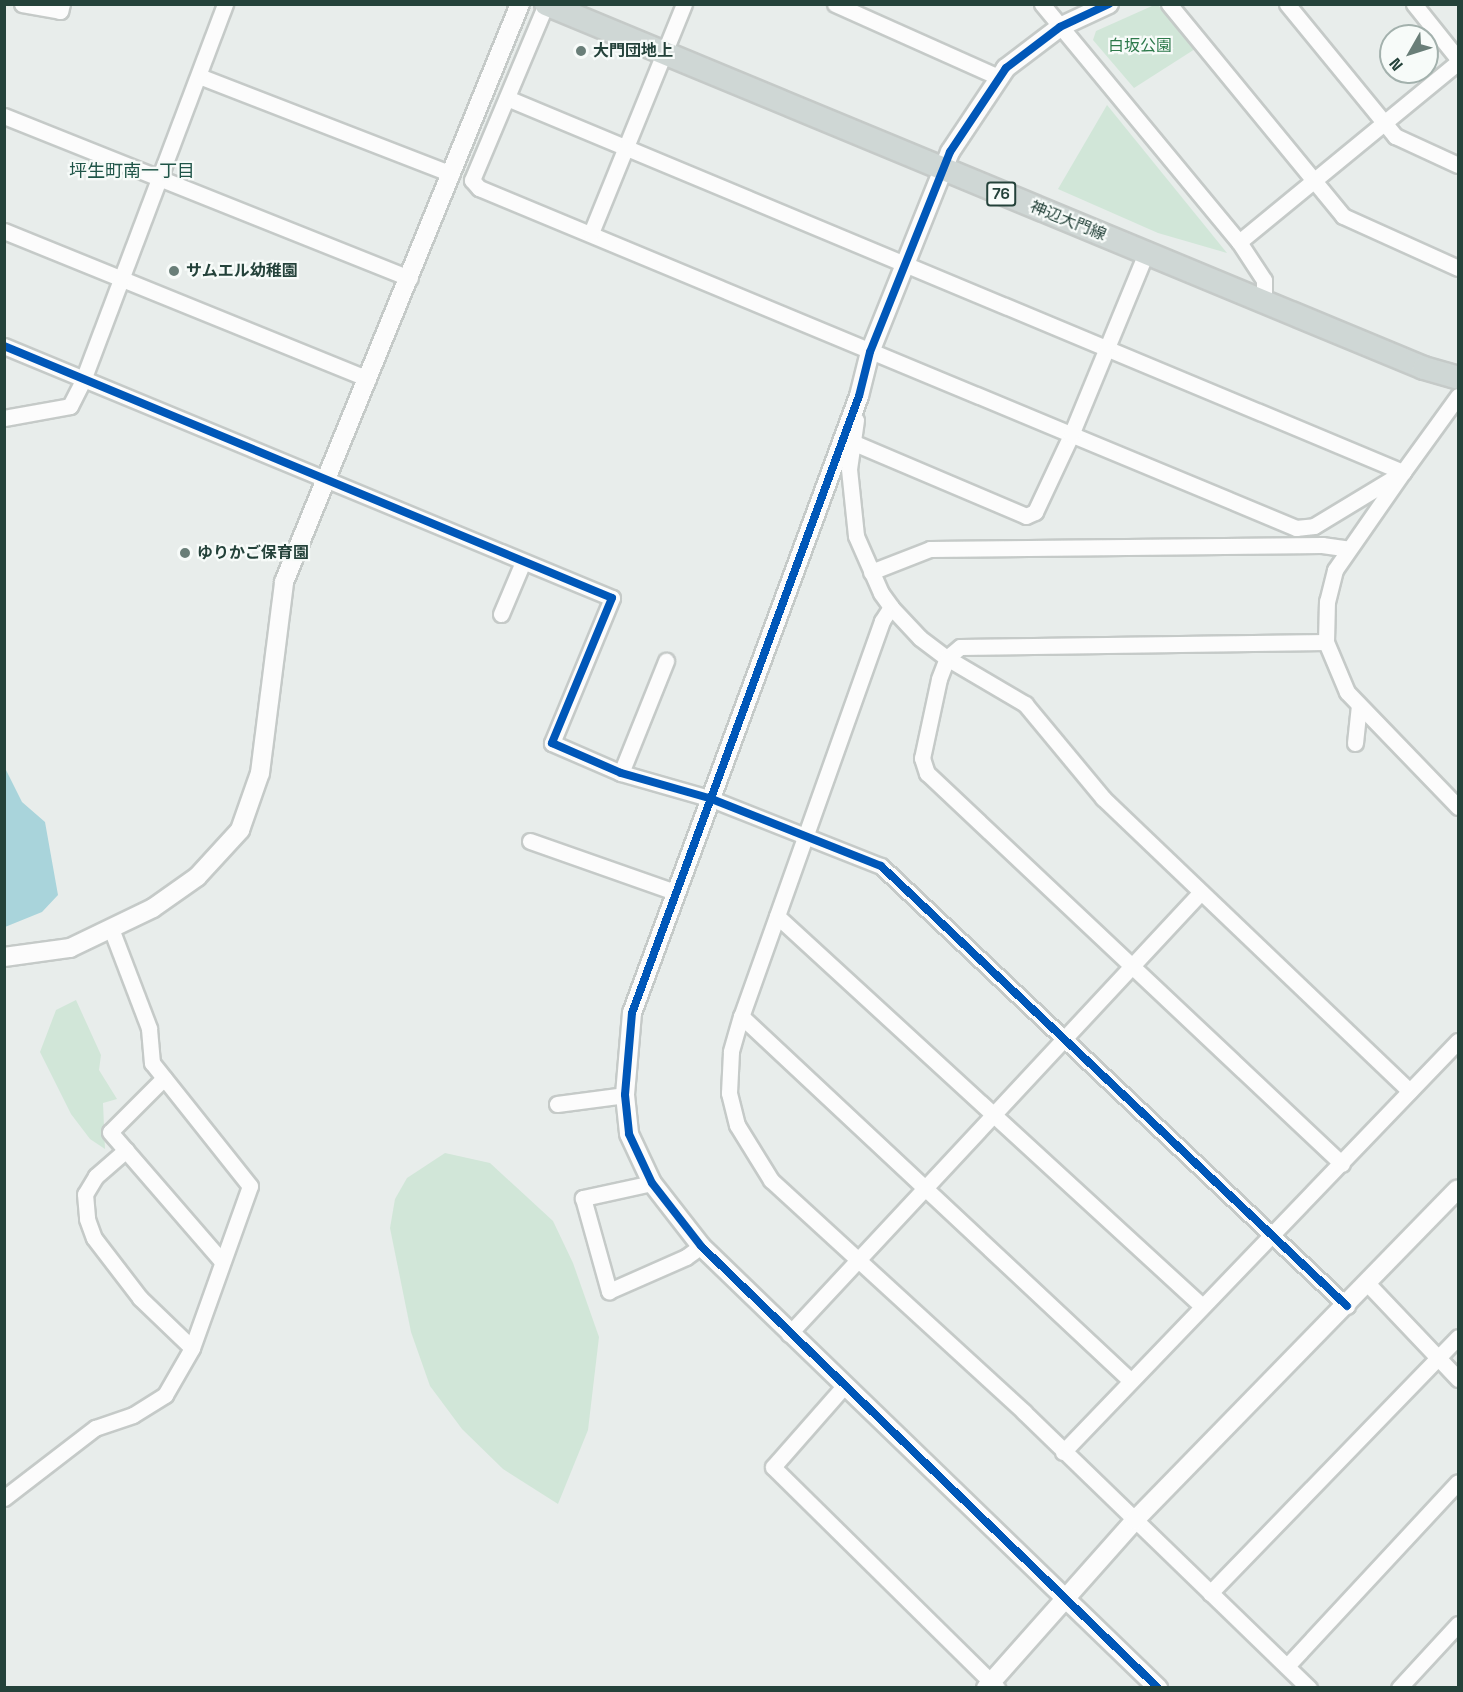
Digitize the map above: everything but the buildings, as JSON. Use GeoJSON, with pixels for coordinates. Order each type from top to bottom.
{"type":"FeatureCollection","features":[{"type":"Feature","properties":{"kind":"main road","name":"神辺大門線"},"geometry":{"type":"LineString","coordinates":[[546,4],[1424,368],[1458,378]]}},
{"type":"Feature","properties":{"kind":"street"},"geometry":{"type":"LineString","coordinates":[[22,4],[60,11],[62,4]]}},
{"type":"Feature","properties":{"kind":"street"},"geometry":{"type":"LineString","coordinates":[[4,418],[70,406],[83,380],[122,279],[225,4]]}},
{"type":"Feature","properties":{"kind":"street"},"geometry":{"type":"LineString","coordinates":[[4,957],[70,948],[112,931],[153,909],[196,877],[240,830],[260,773],[284,582],[520,4]]}},
{"type":"Feature","properties":{"kind":"street"},"geometry":{"type":"LineString","coordinates":[[546,4],[472,180],[479,188],[1296,528],[1314,526],[1403,472]]}},
{"type":"Feature","properties":{"kind":"street"},"geometry":{"type":"LineString","coordinates":[[591,233],[628,149],[684,4]]}},
{"type":"Feature","properties":{"kind":"street"},"geometry":{"type":"LineString","coordinates":[[835,4],[998,77]]}},
{"type":"Feature","properties":{"kind":"street"},"geometry":{"type":"LineString","coordinates":[[1042,4],[1239,242],[1264,280],[1264,301]]}},
{"type":"Feature","properties":{"kind":"street"},"geometry":{"type":"LineString","coordinates":[[1109,4],[1060,27],[998,77],[950,152],[907,265],[870,352],[859,396],[849,469],[856,536],[871,573],[891,607],[920,638],[947,658],[1025,704],[1103,798],[1200,894],[1410,1091]]}},
{"type":"Feature","properties":{"kind":"street"},"geometry":{"type":"LineString","coordinates":[[1169,4],[1342,216],[1458,268]]}},
{"type":"Feature","properties":{"kind":"street"},"geometry":{"type":"LineString","coordinates":[[1287,4],[1384,125],[1402,141],[1458,165]]}},
{"type":"Feature","properties":{"kind":"street"},"geometry":{"type":"LineString","coordinates":[[1239,242],[1384,125],[1458,61],[1414,4]]}},
{"type":"Feature","properties":{"kind":"street"},"geometry":{"type":"LineString","coordinates":[[199,76],[452,174]]}},
{"type":"Feature","properties":{"kind":"street"},"geometry":{"type":"LineString","coordinates":[[507,98],[1403,472]]}},
{"type":"Feature","properties":{"kind":"street"},"geometry":{"type":"LineString","coordinates":[[4,116],[410,278]]}},
{"type":"Feature","properties":{"kind":"street"},"geometry":{"type":"LineString","coordinates":[[4,231],[368,379]]}},
{"type":"Feature","properties":{"kind":"street"},"geometry":{"type":"LineString","coordinates":[[852,442],[1026,516],[1035,512],[1071,435],[1146,253]]}},
{"type":"Feature","properties":{"kind":"street"},"geometry":{"type":"LineString","coordinates":[[4,346],[612,598],[552,742],[621,773],[709,798],[881,866],[1062,1041],[1347,1306]]}},
{"type":"Feature","properties":{"kind":"street"},"geometry":{"type":"LineString","coordinates":[[859,396],[709,798],[632,1013],[625,1095],[629,1134],[652,1183],[701,1246],[789,1334],[845,1385],[1158,1688]]}},
{"type":"Feature","properties":{"kind":"street"},"geometry":{"type":"LineString","coordinates":[[1458,396],[1335,570],[1327,601],[1326,642],[1347,692],[1458,807]]}},
{"type":"Feature","properties":{"kind":"street"},"geometry":{"type":"LineString","coordinates":[[871,573],[930,549],[1322,545],[1348,549]]}},
{"type":"Feature","properties":{"kind":"street"},"geometry":{"type":"LineString","coordinates":[[501,614],[523,562]]}},
{"type":"Feature","properties":{"kind":"street"},"geometry":{"type":"LineString","coordinates":[[891,607],[882,621],[741,1016],[731,1052],[729,1093],[737,1125],[771,1180],[1063,1452],[1309,1688]]}},
{"type":"Feature","properties":{"kind":"street"},"geometry":{"type":"LineString","coordinates":[[1326,642],[960,646],[947,658],[922,758],[927,773],[1341,1164]]}},
{"type":"Feature","properties":{"kind":"street"},"geometry":{"type":"LineString","coordinates":[[621,773],[666,661]]}},
{"type":"Feature","properties":{"kind":"street"},"geometry":{"type":"LineString","coordinates":[[1355,742],[1359,706]]}},
{"type":"Feature","properties":{"kind":"street"},"geometry":{"type":"LineString","coordinates":[[530,842],[675,892]]}},
{"type":"Feature","properties":{"kind":"street"},"geometry":{"type":"LineString","coordinates":[[789,1334],[1200,894]]}},
{"type":"Feature","properties":{"kind":"street"},"geometry":{"type":"LineString","coordinates":[[777,916],[991,1116],[1202,1306]]}},
{"type":"Feature","properties":{"kind":"street"},"geometry":{"type":"LineString","coordinates":[[4,1498],[95,1428],[133,1415],[165,1395],[192,1348],[221,1260],[250,1186],[152,1063],[149,1028],[112,931]]}},
{"type":"Feature","properties":{"kind":"street"},"geometry":{"type":"LineString","coordinates":[[741,1016],[1130,1380]]}},
{"type":"Feature","properties":{"kind":"street"},"geometry":{"type":"LineString","coordinates":[[1063,1452],[1270,1232],[1341,1164],[1458,1041]]}},
{"type":"Feature","properties":{"kind":"street"},"geometry":{"type":"LineString","coordinates":[[164,1078],[110,1132],[221,1260]]}},
{"type":"Feature","properties":{"kind":"street"},"geometry":{"type":"LineString","coordinates":[[557,1104],[625,1095]]}},
{"type":"Feature","properties":{"kind":"street"},"geometry":{"type":"LineString","coordinates":[[126,1150],[96,1176],[85,1194],[87,1219],[94,1238],[140,1298],[192,1348]]}},
{"type":"Feature","properties":{"kind":"street"},"geometry":{"type":"LineString","coordinates":[[652,1183],[584,1198],[609,1291],[686,1257],[701,1246]]}},
{"type":"Feature","properties":{"kind":"street"},"geometry":{"type":"LineString","coordinates":[[845,1385],[773,1467],[991,1686],[1135,1520],[1347,1306],[1458,1189]]}},
{"type":"Feature","properties":{"kind":"street"},"geometry":{"type":"LineString","coordinates":[[1368,1284],[1458,1379]]}},
{"type":"Feature","properties":{"kind":"street"},"geometry":{"type":"LineString","coordinates":[[1210,1593],[1458,1337]]}},
{"type":"Feature","properties":{"kind":"street"},"geometry":{"type":"LineString","coordinates":[[1287,1666],[1458,1482]]}},
{"type":"Feature","properties":{"kind":"street"},"geometry":{"type":"LineString","coordinates":[[1399,1688],[1458,1624]]}},
{"type":"Feature","properties":{"kind":"green space","name":"白坂公園"},"geometry":{"type":"Polygon","coordinates":[[[1152,6],[1159,6],[1195,49],[1134,88],[1093,40],[1096,31],[1152,6]]]}},
{"type":"Feature","properties":{"kind":"green space"},"geometry":{"type":"Polygon","coordinates":[[[1107,105],[1227,253],[1158,233],[1058,189],[1107,105]]]}},
{"type":"Feature","properties":{"kind":"green space"},"geometry":{"type":"Polygon","coordinates":[[[76,1000],[101,1055],[99,1070],[117,1099],[103,1103],[105,1149],[90,1139],[71,1114],[40,1052],[56,1010],[76,1000]]]}},
{"type":"Feature","properties":{"kind":"green space"},"geometry":{"type":"Polygon","coordinates":[[[445,1153],[490,1163],[553,1221],[573,1263],[599,1337],[588,1430],[558,1504],[503,1469],[462,1429],[430,1386],[411,1332],[390,1228],[395,1199],[407,1178],[445,1153]]]}},
{"type":"Feature","properties":{"kind":"water"},"geometry":{"type":"Polygon","coordinates":[[[5,768],[22,802],[45,822],[58,895],[42,912],[5,927],[5,768]]]}},
{"type":"Feature","properties":{"kind":"cycle path"},"geometry":{"type":"LineString","coordinates":[[1109,4],[1060,27],[1006,68],[950,152],[870,352],[859,396],[632,1013],[625,1095],[629,1134],[652,1183],[701,1246],[1158,1688]]}},
{"type":"Feature","properties":{"kind":"cycle path"},"geometry":{"type":"LineString","coordinates":[[4,346],[612,598],[552,743],[621,773],[709,798],[881,866],[1347,1306]]}},
{"type":"Feature","properties":{"kind":"place","name":"大門団地上"},"geometry":{"type":"Point","coordinates":[581,51]}},
{"type":"Feature","properties":{"kind":"place","name":"サムエル幼稚園"},"geometry":{"type":"Point","coordinates":[174,271]}},
{"type":"Feature","properties":{"kind":"place","name":"ゆりかご保育園"},"geometry":{"type":"Point","coordinates":[185,553]}},
{"type":"Feature","properties":{"kind":"district","name":"坪生町南一丁目"},"geometry":{"type":"Point","coordinates":[132,171]}}]}
